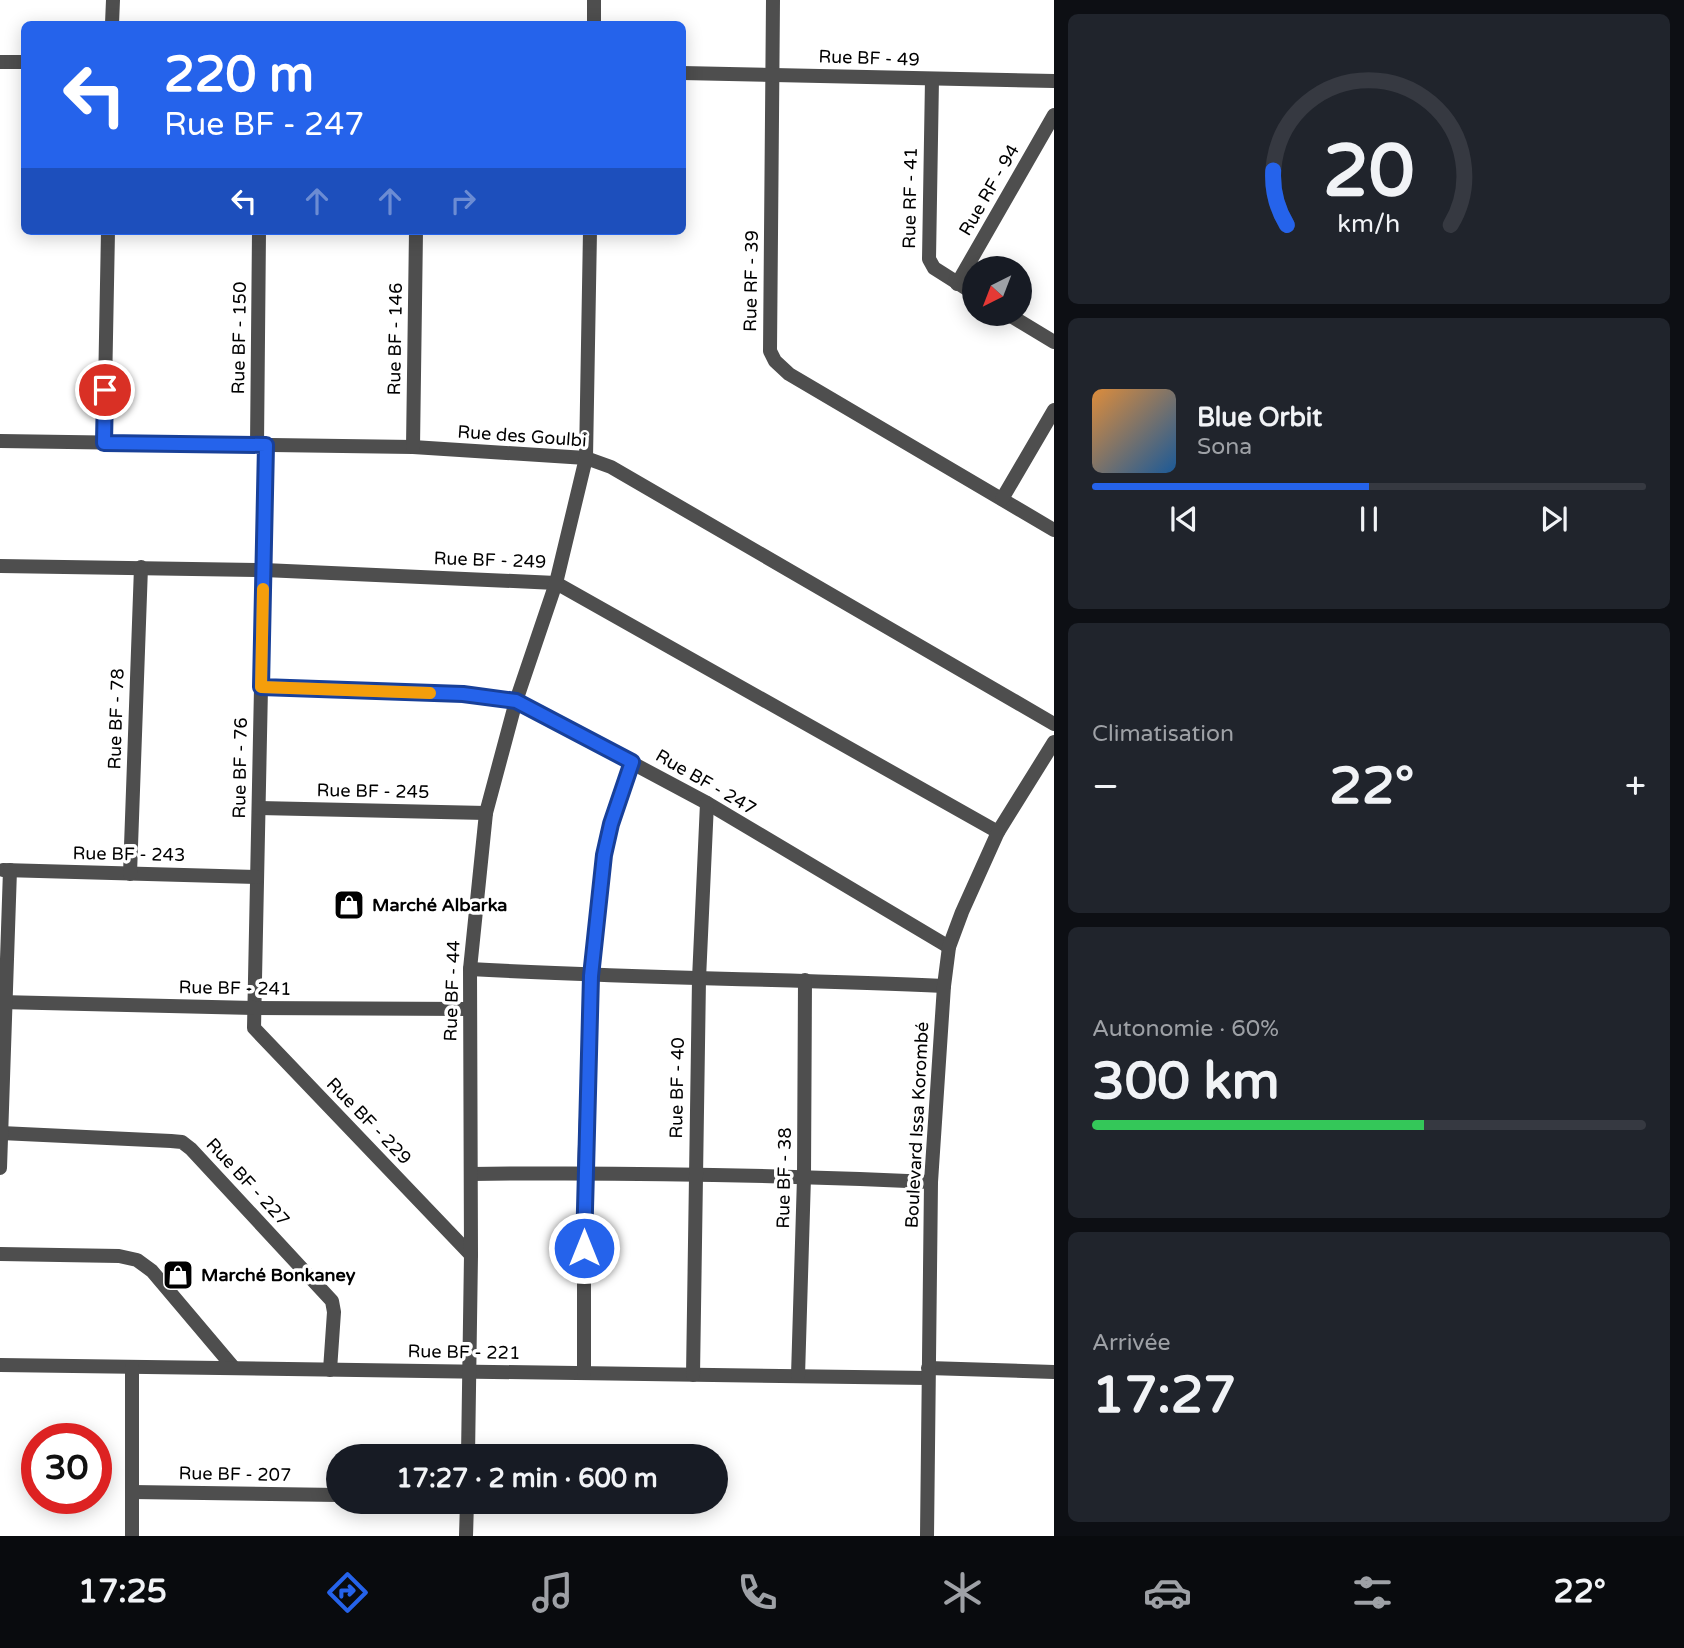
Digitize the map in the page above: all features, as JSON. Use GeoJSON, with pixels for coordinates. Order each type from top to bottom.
{"type":"FeatureCollection","features":[{"type":"Feature","properties":{"kind":"street"},"geometry":{"type":"LineString","coordinates":[[112,21],[113,0]]}},
{"type":"Feature","properties":{"kind":"street"},"geometry":{"type":"LineString","coordinates":[[594,0],[594,21]]}},
{"type":"Feature","properties":{"kind":"street","name":"Rue RF - 39"},"geometry":{"type":"LineString","coordinates":[[773,0],[770,351],[775,361],[789,374],[1054,530]]}},
{"type":"Feature","properties":{"kind":"street"},"geometry":{"type":"LineString","coordinates":[[0,62],[21,62]]}},
{"type":"Feature","properties":{"kind":"street","name":"Rue BF - 49"},"geometry":{"type":"LineString","coordinates":[[686,73],[1054,81]]}},
{"type":"Feature","properties":{"kind":"street","name":"Rue RF - 41"},"geometry":{"type":"LineString","coordinates":[[932,79],[929,259],[934,268],[962,287]]}},
{"type":"Feature","properties":{"kind":"street","name":"Rue RF - 94"},"geometry":{"type":"LineString","coordinates":[[957,284],[1054,115]]}},
{"type":"Feature","properties":{"kind":"street"},"geometry":{"type":"LineString","coordinates":[[104,443],[108,235]]}},
{"type":"Feature","properties":{"kind":"street","name":"Rue BF - 150"},"geometry":{"type":"LineString","coordinates":[[259,235],[261,445]]}},
{"type":"Feature","properties":{"kind":"street","name":"Rue BF - 146"},"geometry":{"type":"LineString","coordinates":[[413,447],[415,235]]}},
{"type":"Feature","properties":{"kind":"street","name":"Rue BF - 44"},"geometry":{"type":"LineString","coordinates":[[468,1444],[470,969],[486,813],[516,701],[556,583],[586,458],[590,235]]}},
{"type":"Feature","properties":{"kind":"street"},"geometry":{"type":"LineString","coordinates":[[1028,326],[1054,342]]}},
{"type":"Feature","properties":{"kind":"street"},"geometry":{"type":"LineString","coordinates":[[1002,499],[1054,410]]}},
{"type":"Feature","properties":{"kind":"street","name":"Rue des Goulbi"},"geometry":{"type":"LineString","coordinates":[[0,441],[413,447],[586,458],[611,467],[1054,724]]}},
{"type":"Feature","properties":{"kind":"street","name":"Rue BF - 76"},"geometry":{"type":"LineString","coordinates":[[254,1008],[264,570],[261,445]]}},
{"type":"Feature","properties":{"kind":"street","name":"Rue BF - 249"},"geometry":{"type":"LineString","coordinates":[[0,566],[264,570],[556,583],[998,832]]}},
{"type":"Feature","properties":{"kind":"street","name":"Rue BF - 78"},"geometry":{"type":"LineString","coordinates":[[130,873],[141,567]]}},
{"type":"Feature","properties":{"kind":"street","name":"Rue BF - 247"},"geometry":{"type":"LineString","coordinates":[[261,687],[463,694],[516,701],[707,803],[949,947]]}},
{"type":"Feature","properties":{"kind":"street","name":"Boulevard Issa Korombé"},"geometry":{"type":"LineString","coordinates":[[927,1536],[931,1182],[949,947],[998,832],[1054,742]]}},
{"type":"Feature","properties":{"kind":"street"},"geometry":{"type":"LineString","coordinates":[[584,1373],[584,1173],[591,976],[604,855],[611,824],[632,762]]}},
{"type":"Feature","properties":{"kind":"street","name":"Rue BF - 40"},"geometry":{"type":"LineString","coordinates":[[692,1375],[699,979],[707,803]]}},
{"type":"Feature","properties":{"kind":"street","name":"Rue BF - 245"},"geometry":{"type":"LineString","coordinates":[[259,808],[486,813]]}},
{"type":"Feature","properties":{"kind":"street"},"geometry":{"type":"LineString","coordinates":[[0,1168],[5,870]]}},
{"type":"Feature","properties":{"kind":"street","name":"Rue BF - 243"},"geometry":{"type":"LineString","coordinates":[[5,870],[257,877]]}},
{"type":"Feature","properties":{"kind":"street"},"geometry":{"type":"LineString","coordinates":[[470,969],[591,976],[944,986]]}},
{"type":"Feature","properties":{"kind":"street","name":"Rue BF - 38"},"geometry":{"type":"LineString","coordinates":[[798,1376],[804,1177],[805,980]]}},
{"type":"Feature","properties":{"kind":"street","name":"Rue BF - 241"},"geometry":{"type":"LineString","coordinates":[[3,1002],[254,1008],[469,1009]]}},
{"type":"Feature","properties":{"kind":"street","name":"Rue BF - 229"},"geometry":{"type":"LineString","coordinates":[[254,1008],[254,1028],[471,1255]]}},
{"type":"Feature","properties":{"kind":"street","name":"Rue BF - 227"},"geometry":{"type":"LineString","coordinates":[[1,1133],[182,1142],[332,1301],[334,1312],[330,1370]]}},
{"type":"Feature","properties":{"kind":"street"},"geometry":{"type":"LineString","coordinates":[[471,1174],[584,1173],[931,1182]]}},
{"type":"Feature","properties":{"kind":"street"},"geometry":{"type":"LineString","coordinates":[[0,1254],[119,1256],[137,1259],[152,1271],[234,1368]]}},
{"type":"Feature","properties":{"kind":"street","name":"Rue BF - 221"},"geometry":{"type":"LineString","coordinates":[[0,1365],[798,1376],[1054,1372]]}},
{"type":"Feature","properties":{"kind":"street"},"geometry":{"type":"LineString","coordinates":[[132,1367],[132,1536]]}},
{"type":"Feature","properties":{"kind":"street","name":"Rue BF - 207"},"geometry":{"type":"LineString","coordinates":[[132,1492],[326,1495]]}},
{"type":"Feature","properties":{"kind":"street"},"geometry":{"type":"LineString","coordinates":[[466,1536],[467,1514]]}},
{"type":"Feature","properties":{"kind":"slow traffic"},"geometry":{"type":"LineString","coordinates":[[263,589],[261,687],[430,693]]}},
{"type":"Feature","properties":{"kind":"place","name":"Marché Albarka"},"geometry":{"type":"Point","coordinates":[349,905]}},
{"type":"Feature","properties":{"kind":"place","name":"Marché Bonkaney"},"geometry":{"type":"Point","coordinates":[178,1275]}},
{"type":"Feature","properties":{"kind":"route"},"geometry":{"type":"LineString","coordinates":[[105,390],[104,443],[266,445],[261,687],[463,694],[516,701],[632,762],[611,824],[604,855],[591,976],[584,1248]]}}]}
